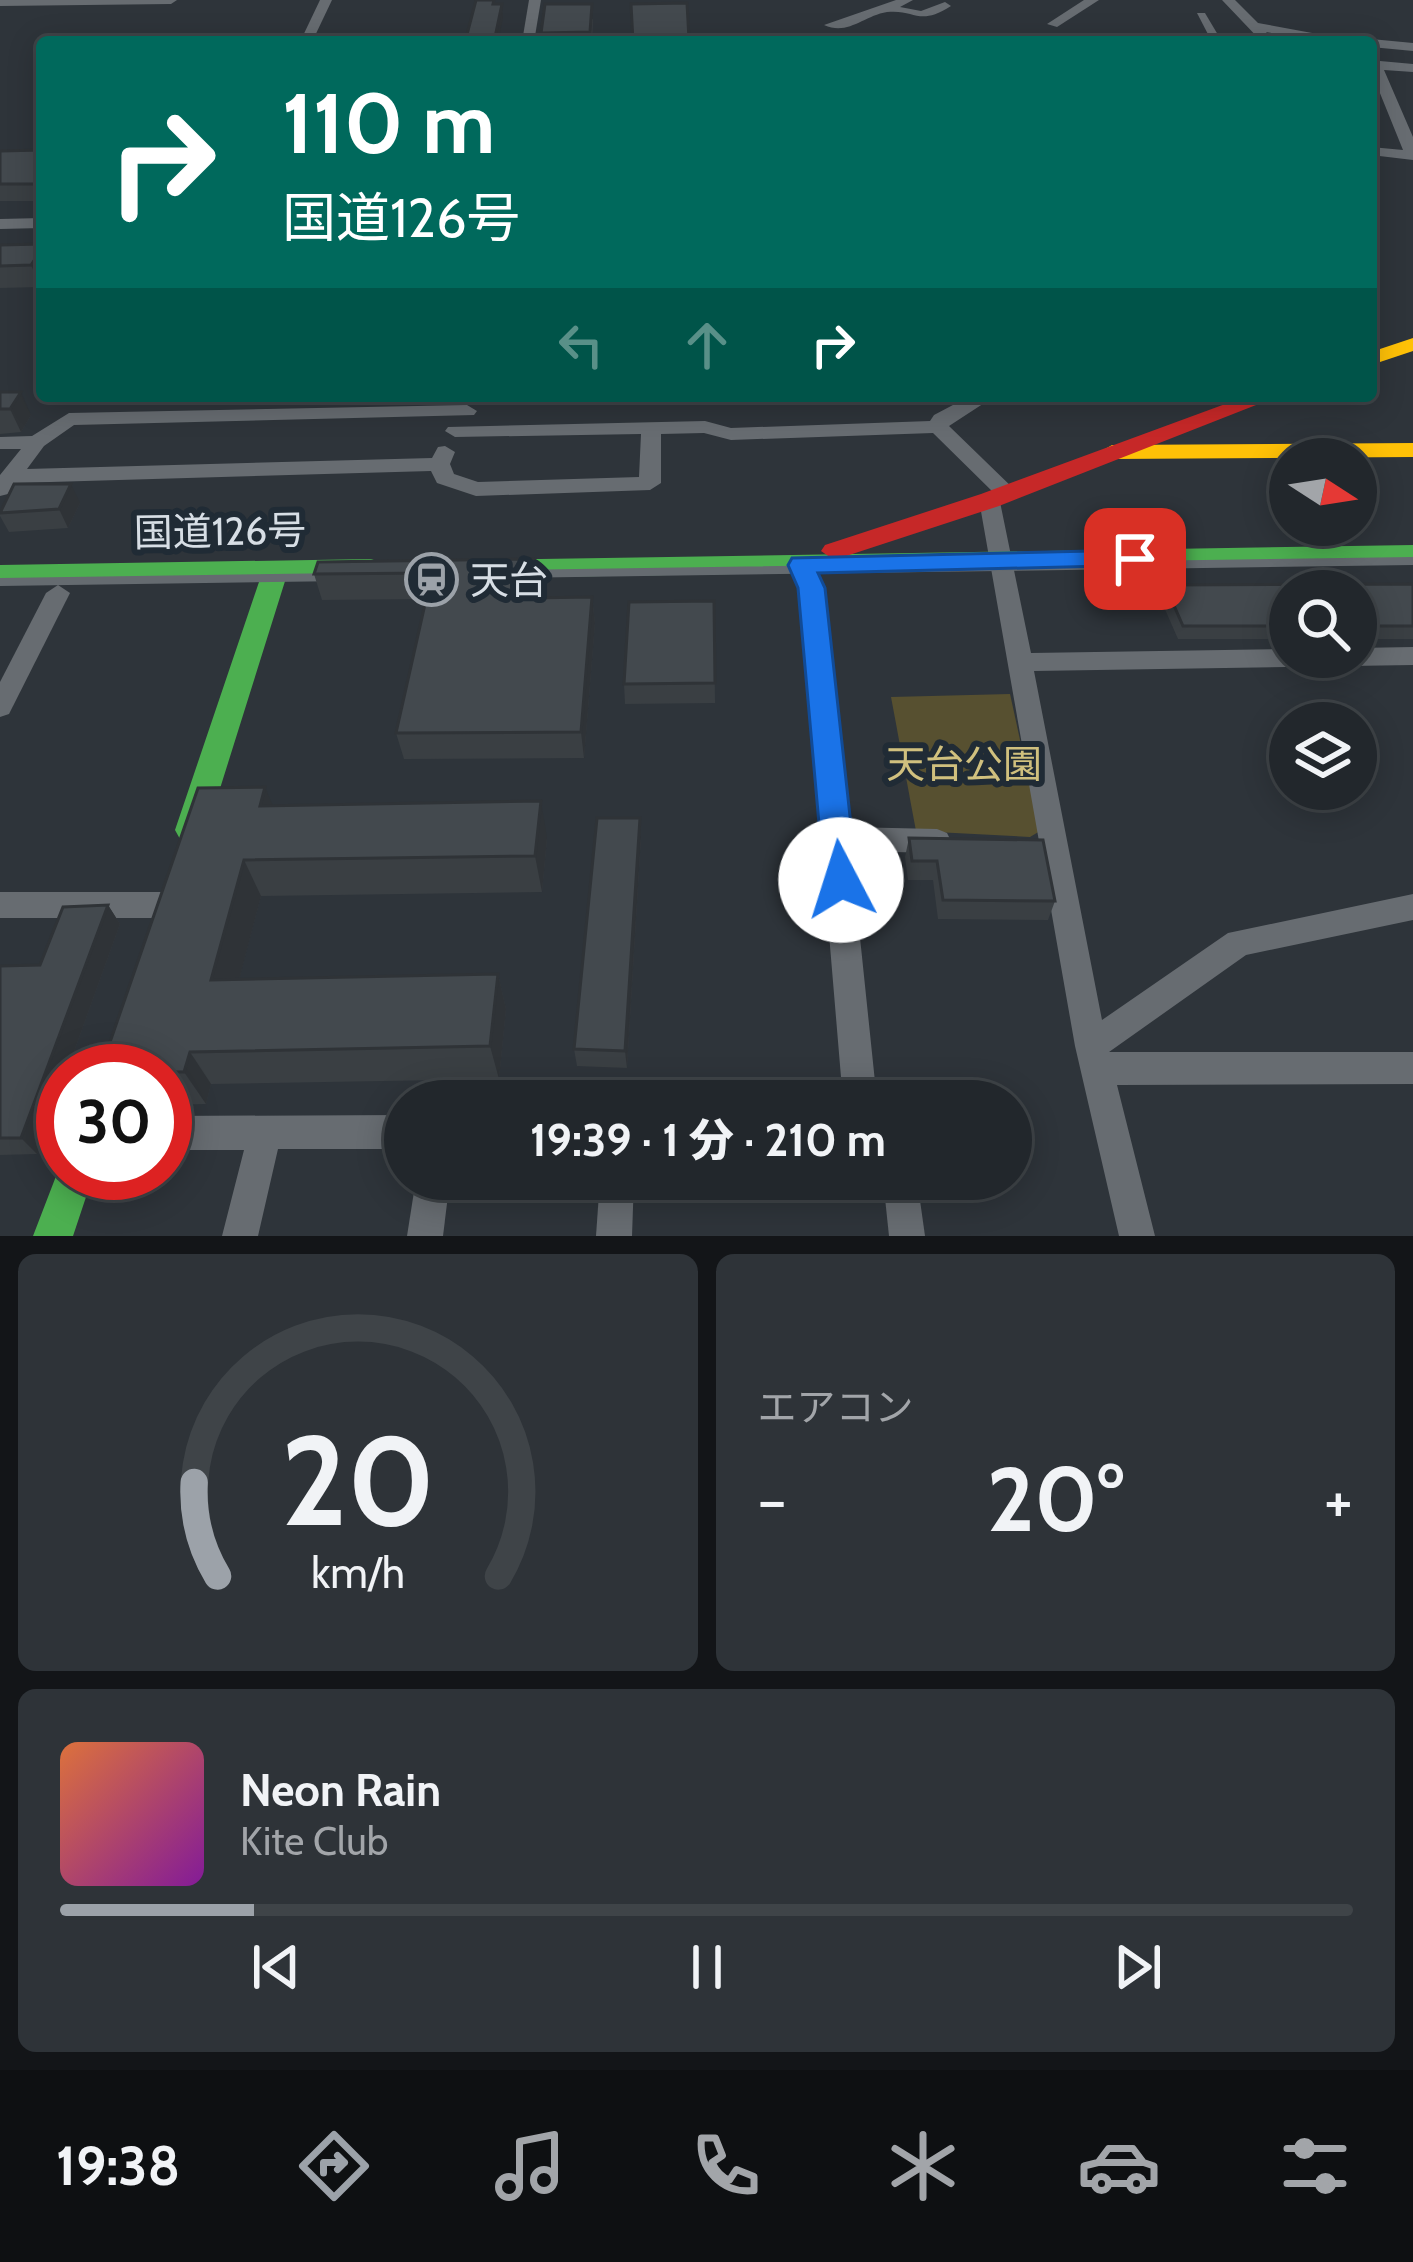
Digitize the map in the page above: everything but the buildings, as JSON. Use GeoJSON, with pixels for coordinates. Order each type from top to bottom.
{"type":"FeatureCollection","features":[{"type":"Feature","properties":{"kind":"main road"},"geometry":{"type":"LineString","coordinates":[[1377,357],[1413,344]]}},
{"type":"Feature","properties":{"kind":"main road"},"geometry":{"type":"LineString","coordinates":[[472,592],[728,590],[807,576],[998,496],[1251,402]]}},
{"type":"Feature","properties":{"kind":"main road"},"geometry":{"type":"LineString","coordinates":[[1112,452],[1413,450]]}},
{"type":"Feature","properties":{"kind":"main road"},"geometry":{"type":"LineString","coordinates":[[1005,574],[1413,554]]}},
{"type":"Feature","properties":{"kind":"main road","name":"国道126号"},"geometry":{"type":"LineString","coordinates":[[0,596],[273,582],[401,568]]}},
{"type":"Feature","properties":{"kind":"main road"},"geometry":{"type":"LineString","coordinates":[[447,569],[1413,580]]}},
{"type":"Feature","properties":{"kind":"main road","name":"国道126号"},"geometry":{"type":"LineString","coordinates":[[0,574],[273,582],[384,594]]}},
{"type":"Feature","properties":{"kind":"main road"},"geometry":{"type":"LineString","coordinates":[[167,893],[273,582]]}},
{"type":"Feature","properties":{"kind":"main road"},"geometry":{"type":"LineString","coordinates":[[52,1236],[65,1200]]}},
{"type":"Feature","properties":{"kind":"street"},"geometry":{"type":"LineString","coordinates":[[0,2],[171,0]]}},
{"type":"Feature","properties":{"kind":"street"},"geometry":{"type":"LineString","coordinates":[[309,36],[326,0]]}},
{"type":"Feature","properties":{"kind":"street"},"geometry":{"type":"LineString","coordinates":[[529,36],[535,0]]}},
{"type":"Feature","properties":{"kind":"street"},"geometry":{"type":"LineString","coordinates":[[833,36],[828,19],[845,25],[907,0]]}},
{"type":"Feature","properties":{"kind":"street"},"geometry":{"type":"LineString","coordinates":[[886,8],[922,15],[945,6],[926,0]]}},
{"type":"Feature","properties":{"kind":"street"},"geometry":{"type":"LineString","coordinates":[[1053,24],[1093,0]]}},
{"type":"Feature","properties":{"kind":"street"},"geometry":{"type":"LineString","coordinates":[[1228,0],[1265,36]]}},
{"type":"Feature","properties":{"kind":"street"},"geometry":{"type":"LineString","coordinates":[[1201,16],[1215,36]]}},
{"type":"Feature","properties":{"kind":"street"},"geometry":{"type":"LineString","coordinates":[[1259,27],[1317,36]]}},
{"type":"Feature","properties":{"kind":"street"},"geometry":{"type":"LineString","coordinates":[[1377,44],[1413,47]]}},
{"type":"Feature","properties":{"kind":"street"},"geometry":{"type":"LineString","coordinates":[[1377,65],[1413,68]]}},
{"type":"Feature","properties":{"kind":"street"},"geometry":{"type":"LineString","coordinates":[[1377,72],[1413,155],[1377,152]]}},
{"type":"Feature","properties":{"kind":"street"},"geometry":{"type":"LineString","coordinates":[[1388,97],[1413,99]]}},
{"type":"Feature","properties":{"kind":"street"},"geometry":{"type":"LineString","coordinates":[[0,224],[36,223]]}},
{"type":"Feature","properties":{"kind":"street"},"geometry":{"type":"LineString","coordinates":[[938,427],[941,419],[974,402]]}},
{"type":"Feature","properties":{"kind":"street"},"geometry":{"type":"LineString","coordinates":[[5,482],[37,442],[69,419],[216,405],[469,404],[439,464],[445,478],[476,489],[650,483],[651,428]]}},
{"type":"Feature","properties":{"kind":"street"},"geometry":{"type":"LineString","coordinates":[[455,431],[705,427],[731,434],[938,427]]}},
{"type":"Feature","properties":{"kind":"street"},"geometry":{"type":"LineString","coordinates":[[938,427],[998,496],[1043,843],[1137,1236]]}},
{"type":"Feature","properties":{"kind":"street"},"geometry":{"type":"LineString","coordinates":[[0,443],[37,442]]}},
{"type":"Feature","properties":{"kind":"street"},"geometry":{"type":"LineString","coordinates":[[5,482],[439,464]]}},
{"type":"Feature","properties":{"kind":"street"},"geometry":{"type":"LineString","coordinates":[[807,576],[858,1080]]}},
{"type":"Feature","properties":{"kind":"street"},"geometry":{"type":"LineString","coordinates":[[0,707],[58,593]]}},
{"type":"Feature","properties":{"kind":"street"},"geometry":{"type":"LineString","coordinates":[[1377,657],[1413,656]]}},
{"type":"Feature","properties":{"kind":"street"},"geometry":{"type":"LineString","coordinates":[[1021,662],[1269,658]]}},
{"type":"Feature","properties":{"kind":"street"},"geometry":{"type":"LineString","coordinates":[[837,839],[967,841]]}},
{"type":"Feature","properties":{"kind":"street"},"geometry":{"type":"LineString","coordinates":[[0,905],[167,893]]}},
{"type":"Feature","properties":{"kind":"street"},"geometry":{"type":"LineString","coordinates":[[1094,1058],[1239,943],[1413,907]]}},
{"type":"Feature","properties":{"kind":"street"},"geometry":{"type":"LineString","coordinates":[[1094,1058],[1413,1068]]}},
{"type":"Feature","properties":{"kind":"street"},"geometry":{"type":"LineString","coordinates":[[192,1133],[384,1132]]}},
{"type":"Feature","properties":{"kind":"street"},"geometry":{"type":"LineString","coordinates":[[240,1236],[265,1134]]}},
{"type":"Feature","properties":{"kind":"street"},"geometry":{"type":"LineString","coordinates":[[425,1236],[430,1200]]}},
{"type":"Feature","properties":{"kind":"street"},"geometry":{"type":"LineString","coordinates":[[614,1236],[616,1200]]}},
{"type":"Feature","properties":{"kind":"street"},"geometry":{"type":"LineString","coordinates":[[903,1200],[907,1236]]}},
{"type":"Feature","properties":{"kind":"green space","name":"天台公園"},"geometry":{"type":"Polygon","coordinates":[[[1010,694],[1040,831],[1030,837],[916,831],[891,697],[1010,694]]]}},
{"type":"Feature","properties":{"kind":"railway"},"geometry":{"type":"LineString","coordinates":[[501,574],[1413,561]]}},
{"type":"Feature","properties":{"kind":"railway"},"geometry":{"type":"LineString","coordinates":[[0,582],[345,577]]}},
{"type":"Feature","properties":{"kind":"traffic: fast"},"geometry":{"type":"LineString","coordinates":[[481,569],[1413,554]]}},
{"type":"Feature","properties":{"kind":"traffic: fast"},"geometry":{"type":"LineString","coordinates":[[0,574],[371,568]]}},
{"type":"Feature","properties":{"kind":"traffic: fast"},"geometry":{"type":"LineString","coordinates":[[191,830],[276,570]]}},
{"type":"Feature","properties":{"kind":"traffic: fast"},"geometry":{"type":"LineString","coordinates":[[53,1236],[65,1200]]}},
{"type":"Feature","properties":{"kind":"traffic: slow"},"geometry":{"type":"LineString","coordinates":[[1377,357],[1413,344]]}},
{"type":"Feature","properties":{"kind":"traffic: slow"},"geometry":{"type":"LineString","coordinates":[[1112,452],[1413,450]]}},
{"type":"Feature","properties":{"kind":"traffic: jam"},"geometry":{"type":"LineString","coordinates":[[834,551],[990,500],[1252,402]]}},
{"type":"Feature","properties":{"kind":"place","name":"天台"},"geometry":{"type":"Point","coordinates":[431,580]}},
{"type":"Feature","properties":{"kind":"route"},"geometry":{"type":"LineString","coordinates":[[841,880],[812,588],[801,565],[1135,559]]}}]}
